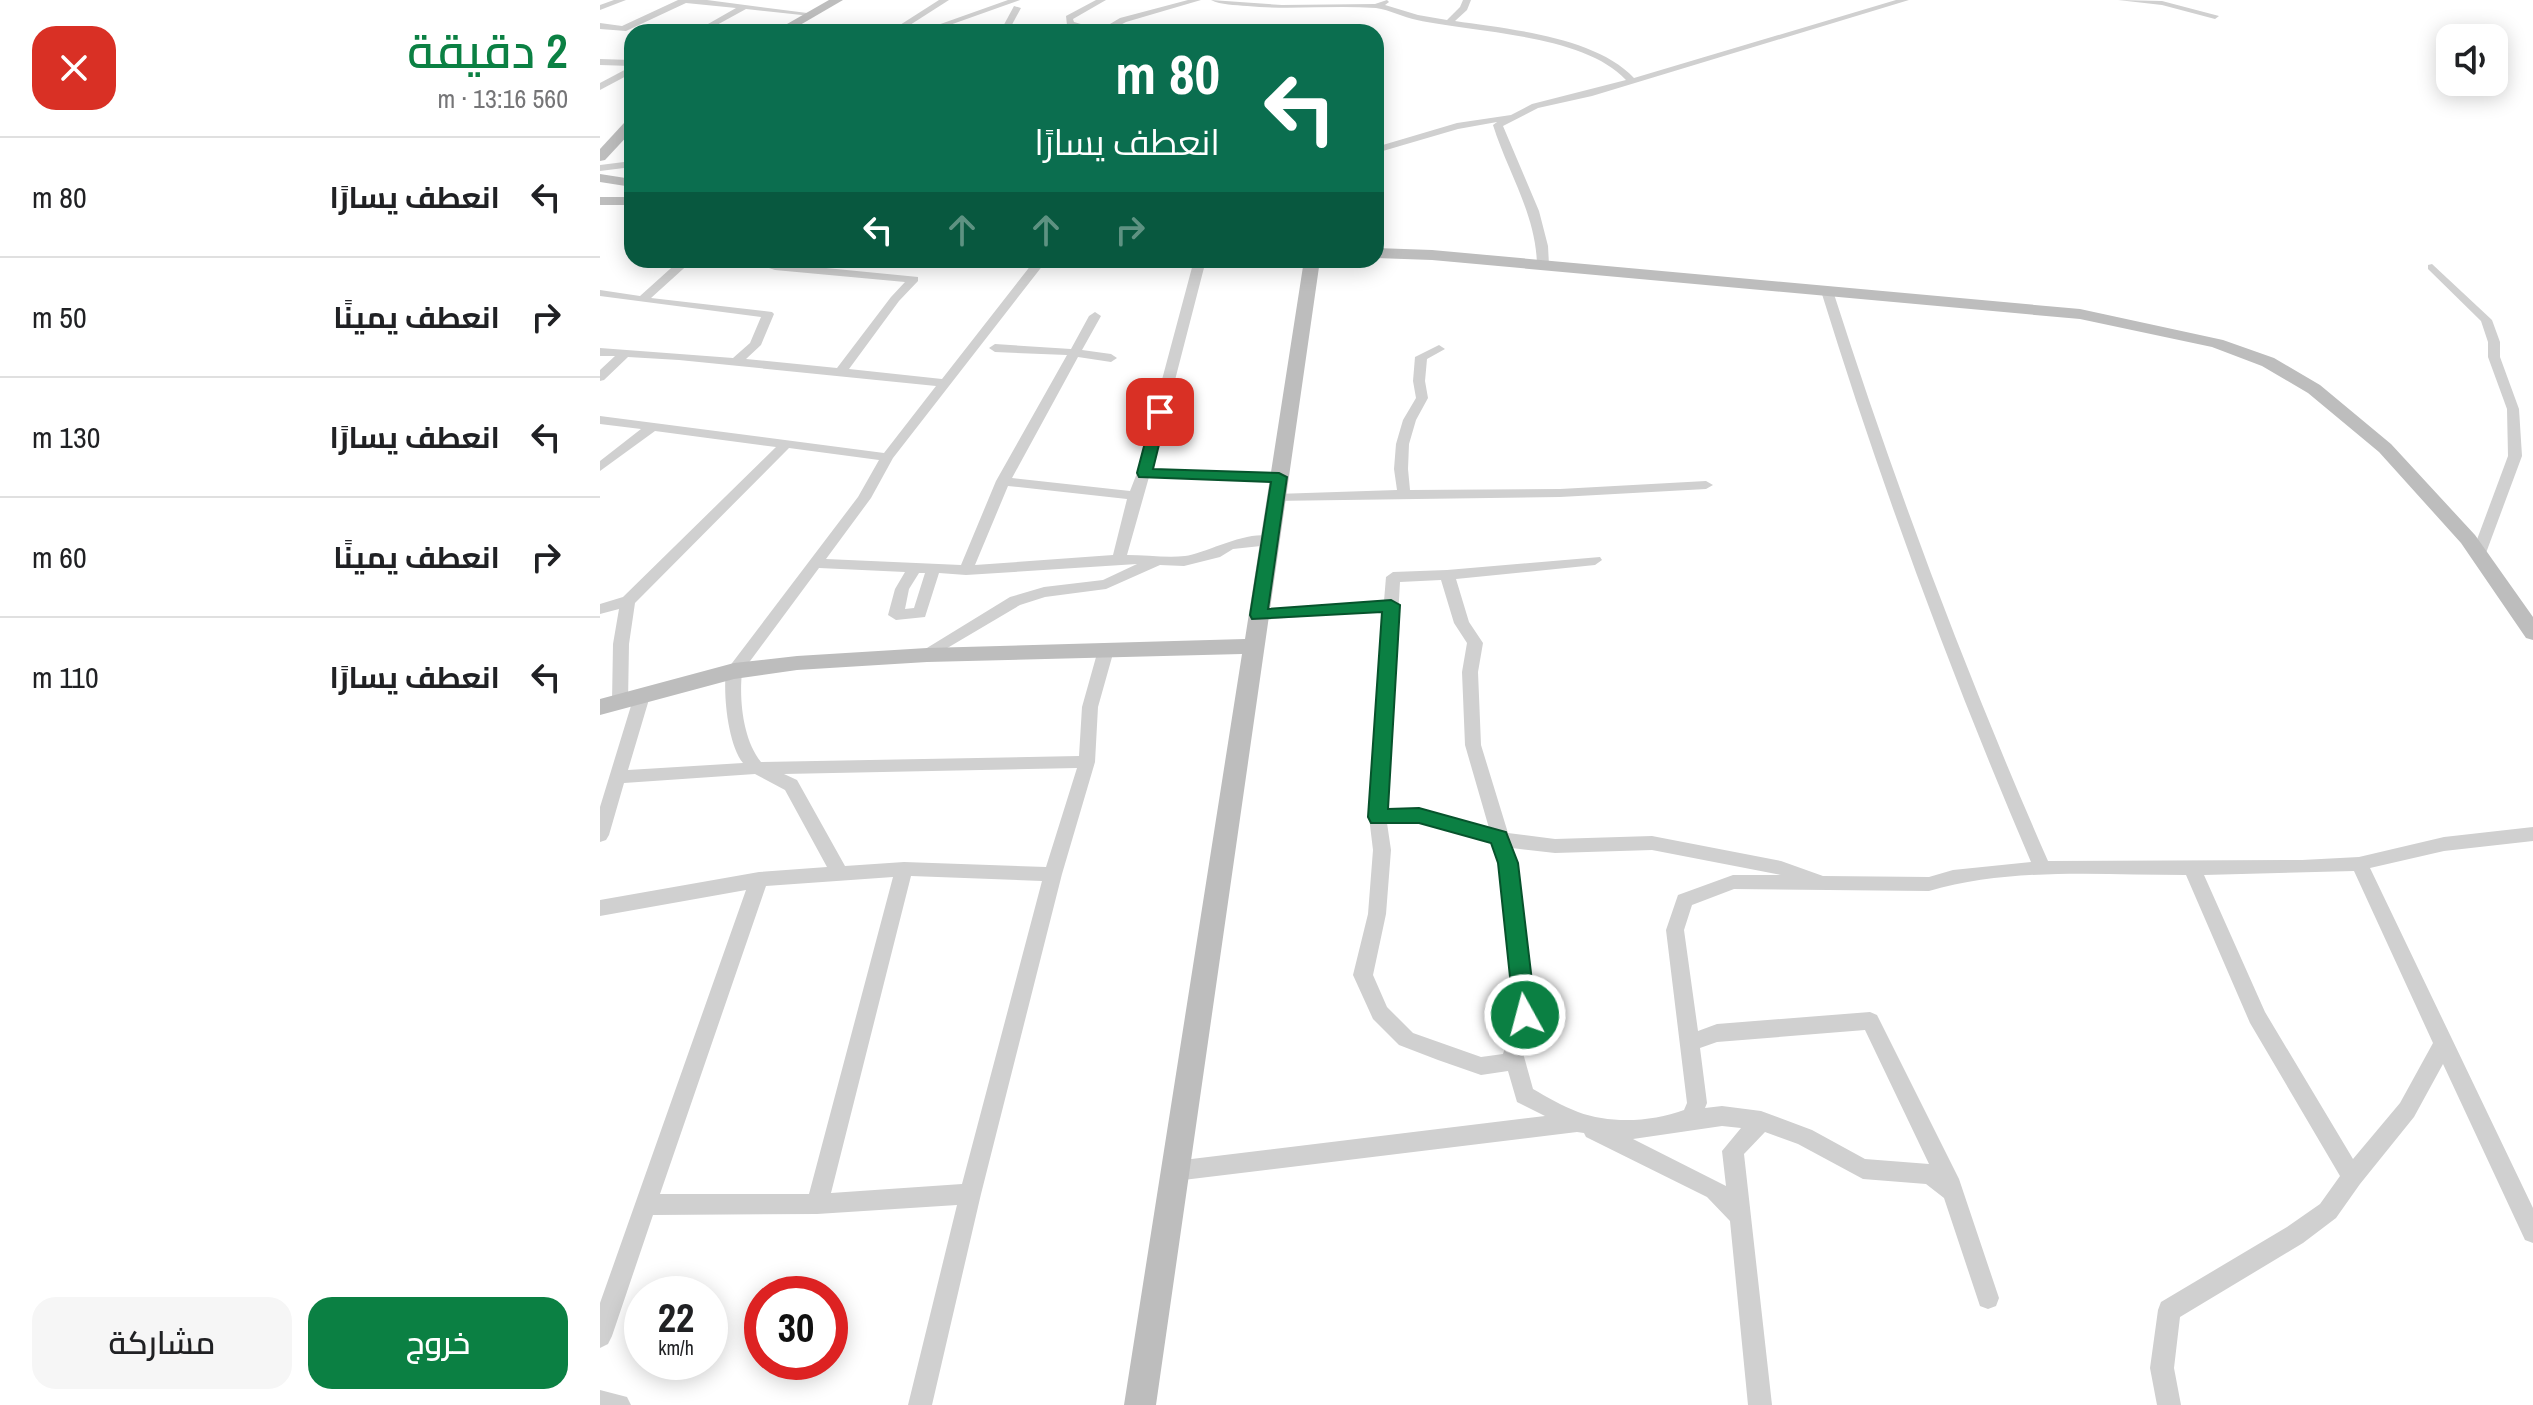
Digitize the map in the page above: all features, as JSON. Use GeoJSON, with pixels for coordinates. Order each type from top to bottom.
{"type":"FeatureCollection","features":[{"type":"Feature","properties":{"kind":"street"},"geometry":{"type":"LineString","coordinates":[[600,8],[622,0]]}},
{"type":"Feature","properties":{"kind":"street"},"geometry":{"type":"LineString","coordinates":[[634,24],[684,0],[811,14]]}},
{"type":"Feature","properties":{"kind":"street"},"geometry":{"type":"LineString","coordinates":[[793,24],[837,0]]}},
{"type":"Feature","properties":{"kind":"street"},"geometry":{"type":"LineString","coordinates":[[907,24],[945,0]]}},
{"type":"Feature","properties":{"kind":"street"},"geometry":{"type":"LineString","coordinates":[[1073,24],[1069,18],[1077,11],[1102,0]]}},
{"type":"Feature","properties":{"kind":"street"},"geometry":{"type":"LineString","coordinates":[[1124,24],[1131,17],[1197,0]]}},
{"type":"Feature","properties":{"kind":"street"},"geometry":{"type":"LineString","coordinates":[[1215,0],[1282,7],[1376,6],[1415,18],[1486,27],[1616,63],[1627,71],[1632,81]]}},
{"type":"Feature","properties":{"kind":"street"},"geometry":{"type":"LineString","coordinates":[[1376,6],[1390,0]]}},
{"type":"Feature","properties":{"kind":"street"},"geometry":{"type":"LineString","coordinates":[[1450,22],[1464,8],[1467,0]]}},
{"type":"Feature","properties":{"kind":"street"},"geometry":{"type":"LineString","coordinates":[[1543,265],[1545,245],[1537,219],[1505,151],[1498,125],[1535,106],[1632,81],[1905,0]]}},
{"type":"Feature","properties":{"kind":"street"},"geometry":{"type":"LineString","coordinates":[[2122,0],[2180,6],[2215,16]]}},
{"type":"Feature","properties":{"kind":"street"},"geometry":{"type":"LineString","coordinates":[[949,24],[1016,2]]}},
{"type":"Feature","properties":{"kind":"street"},"geometry":{"type":"LineString","coordinates":[[1007,24],[1016,2]]}},
{"type":"Feature","properties":{"kind":"street"},"geometry":{"type":"LineString","coordinates":[[713,24],[744,7]]}},
{"type":"Feature","properties":{"kind":"street"},"geometry":{"type":"LineString","coordinates":[[600,26],[624,29]]}},
{"type":"Feature","properties":{"kind":"street"},"geometry":{"type":"LineString","coordinates":[[600,62],[624,65]]}},
{"type":"Feature","properties":{"kind":"street"},"geometry":{"type":"LineString","coordinates":[[600,87],[624,71]]}},
{"type":"Feature","properties":{"kind":"street"},"geometry":{"type":"LineString","coordinates":[[1384,148],[1457,126],[1510,117]]}},
{"type":"Feature","properties":{"kind":"street"},"geometry":{"type":"LineString","coordinates":[[600,140],[624,129]]}},
{"type":"Feature","properties":{"kind":"street"},"geometry":{"type":"LineString","coordinates":[[600,157],[624,132]]}},
{"type":"Feature","properties":{"kind":"street"},"geometry":{"type":"LineString","coordinates":[[600,168],[624,165]]}},
{"type":"Feature","properties":{"kind":"street"},"geometry":{"type":"LineString","coordinates":[[600,178],[624,182]]}},
{"type":"Feature","properties":{"kind":"street"},"geometry":{"type":"LineString","coordinates":[[600,201],[624,201]]}},
{"type":"Feature","properties":{"kind":"street"},"geometry":{"type":"LineString","coordinates":[[1384,254],[2080,314],[2217,343],[2268,362],[2314,389],[2385,448],[2479,553],[2533,633]]}},
{"type":"Feature","properties":{"kind":"street"},"geometry":{"type":"LineString","coordinates":[[2432,267],[2486,320],[2494,342],[2494,357],[2513,409],[2515,456],[2479,553]]}},
{"type":"Feature","properties":{"kind":"street"},"geometry":{"type":"LineString","coordinates":[[642,300],[678,268]]}},
{"type":"Feature","properties":{"kind":"street"},"geometry":{"type":"LineString","coordinates":[[787,268],[914,279],[895,299],[840,373]]}},
{"type":"Feature","properties":{"kind":"street"},"geometry":{"type":"LineString","coordinates":[[839,872],[791,785],[757,768],[743,751],[732,689],[734,671],[864,498],[887,457],[1035,268]]}},
{"type":"Feature","properties":{"kind":"street"},"geometry":{"type":"LineString","coordinates":[[1119,559],[1198,268]]}},
{"type":"Feature","properties":{"kind":"street"},"geometry":{"type":"LineString","coordinates":[[1140,1405],[1311,268]]}},
{"type":"Feature","properties":{"kind":"street"},"geometry":{"type":"LineString","coordinates":[[1827,291],[1909,537],[1997,765],[2042,868]]}},
{"type":"Feature","properties":{"kind":"street"},"geometry":{"type":"LineString","coordinates":[[600,293],[768,314],[755,345],[736,362]]}},
{"type":"Feature","properties":{"kind":"street"},"geometry":{"type":"LineString","coordinates":[[966,570],[1003,481],[1095,316]]}},
{"type":"Feature","properties":{"kind":"street"},"geometry":{"type":"LineString","coordinates":[[991,326],[999,353],[1074,352],[1111,358]]}},
{"type":"Feature","properties":{"kind":"street"},"geometry":{"type":"LineString","coordinates":[[1404,494],[1400,459],[1410,414],[1422,398],[1419,381],[1421,357],[1439,349]]}},
{"type":"Feature","properties":{"kind":"street"},"geometry":{"type":"LineString","coordinates":[[600,352],[679,356],[946,383]]}},
{"type":"Feature","properties":{"kind":"street"},"geometry":{"type":"LineString","coordinates":[[600,377],[623,355]]}},
{"type":"Feature","properties":{"kind":"street"},"geometry":{"type":"LineString","coordinates":[[600,420],[887,457]]}},
{"type":"Feature","properties":{"kind":"street"},"geometry":{"type":"LineString","coordinates":[[600,467],[653,426]]}},
{"type":"Feature","properties":{"kind":"street"},"geometry":{"type":"LineString","coordinates":[[600,609],[628,601],[786,444]]}},
{"type":"Feature","properties":{"kind":"street"},"geometry":{"type":"LineString","coordinates":[[1144,473],[1278,488],[1404,494],[1560,493],[1706,485]]}},
{"type":"Feature","properties":{"kind":"street"},"geometry":{"type":"LineString","coordinates":[[1003,481],[1135,496],[1136,493]]}},
{"type":"Feature","properties":{"kind":"street"},"geometry":{"type":"LineString","coordinates":[[813,563],[966,570],[1119,559],[1184,561],[1215,554],[1229,545],[1270,540]]}},
{"type":"Feature","properties":{"kind":"street"},"geometry":{"type":"LineString","coordinates":[[927,655],[1015,601],[1044,592],[1106,584],[1158,560]]}},
{"type":"Feature","properties":{"kind":"street"},"geometry":{"type":"LineString","coordinates":[[1515,1061],[1481,1066],[1406,1039],[1380,1013],[1363,975],[1377,914],[1382,850],[1378,817],[1393,577],[1447,575],[1595,560]]}},
{"type":"Feature","properties":{"kind":"street"},"geometry":{"type":"LineString","coordinates":[[915,568],[902,589],[896,615],[920,613],[933,569]]}},
{"type":"Feature","properties":{"kind":"street"},"geometry":{"type":"LineString","coordinates":[[1447,575],[1462,623],[1475,643],[1470,672],[1473,745],[1508,863],[1525,1015],[1513,1053],[1524,1095],[1715,1190],[1740,1216]]}},
{"type":"Feature","properties":{"kind":"street"},"geometry":{"type":"LineString","coordinates":[[628,601],[610,704],[734,671],[797,663],[927,655],[1254,646]]}},
{"type":"Feature","properties":{"kind":"street"},"geometry":{"type":"LineString","coordinates":[[1258,615],[1391,605]]}},
{"type":"Feature","properties":{"kind":"street"},"geometry":{"type":"LineString","coordinates":[[920,1405],[970,1194],[1053,874],[1087,762],[1090,707],[1106,650]]}},
{"type":"Feature","properties":{"kind":"street"},"geometry":{"type":"LineString","coordinates":[[600,835],[642,696]]}},
{"type":"Feature","properties":{"kind":"street"},"geometry":{"type":"LineString","coordinates":[[619,777],[757,768],[1087,762]]}},
{"type":"Feature","properties":{"kind":"street"},"geometry":{"type":"LineString","coordinates":[[1378,817],[1419,816],[1499,838],[1555,846],[1652,843],[1781,868],[1833,884]]}},
{"type":"Feature","properties":{"kind":"street"},"geometry":{"type":"LineString","coordinates":[[1175,1171],[1577,1122],[1637,1132],[1662,1129],[1691,1117],[1697,1103],[1675,930],[1684,900],[1733,882],[1929,884],[1953,877],[2042,868],[2359,864],[2444,844],[2533,834]]}},
{"type":"Feature","properties":{"kind":"street"},"geometry":{"type":"LineString","coordinates":[[2359,864],[2533,1232]]}},
{"type":"Feature","properties":{"kind":"street"},"geometry":{"type":"LineString","coordinates":[[2192,867],[2257,1017],[2352,1177]]}},
{"type":"Feature","properties":{"kind":"street"},"geometry":{"type":"LineString","coordinates":[[600,908],[759,879],[839,872],[904,869],[1053,874]]}},
{"type":"Feature","properties":{"kind":"street"},"geometry":{"type":"LineString","coordinates":[[817,1204],[904,869]]}},
{"type":"Feature","properties":{"kind":"street"},"geometry":{"type":"LineString","coordinates":[[600,1336],[759,879]]}},
{"type":"Feature","properties":{"kind":"street"},"geometry":{"type":"LineString","coordinates":[[1690,1043],[1717,1033],[1870,1021],[1953,1191],[1988,1298]]}},
{"type":"Feature","properties":{"kind":"street"},"geometry":{"type":"LineString","coordinates":[[2169,1405],[2162,1368],[2169,1310],[2295,1235],[2328,1211],[2407,1110],[2445,1041]]}},
{"type":"Feature","properties":{"kind":"street"},"geometry":{"type":"LineString","coordinates":[[1683,1120],[1722,1116],[1761,1121],[1805,1137],[1863,1169],[1930,1174],[1953,1191]]}},
{"type":"Feature","properties":{"kind":"street"},"geometry":{"type":"LineString","coordinates":[[1760,1405],[1733,1151],[1761,1121]]}},
{"type":"Feature","properties":{"kind":"street"},"geometry":{"type":"LineString","coordinates":[[644,1205],[817,1204],[970,1194]]}},
{"type":"Feature","properties":{"kind":"street"},"geometry":{"type":"LineString","coordinates":[[600,1402],[619,1405]]}},
{"type":"Feature","properties":{"kind":"route"},"geometry":{"type":"LineString","coordinates":[[1160,412],[1144,473],[1279,477],[1258,615],[1391,605],[1378,817],[1419,816],[1499,838],[1508,863],[1525,1015]]}}]}
